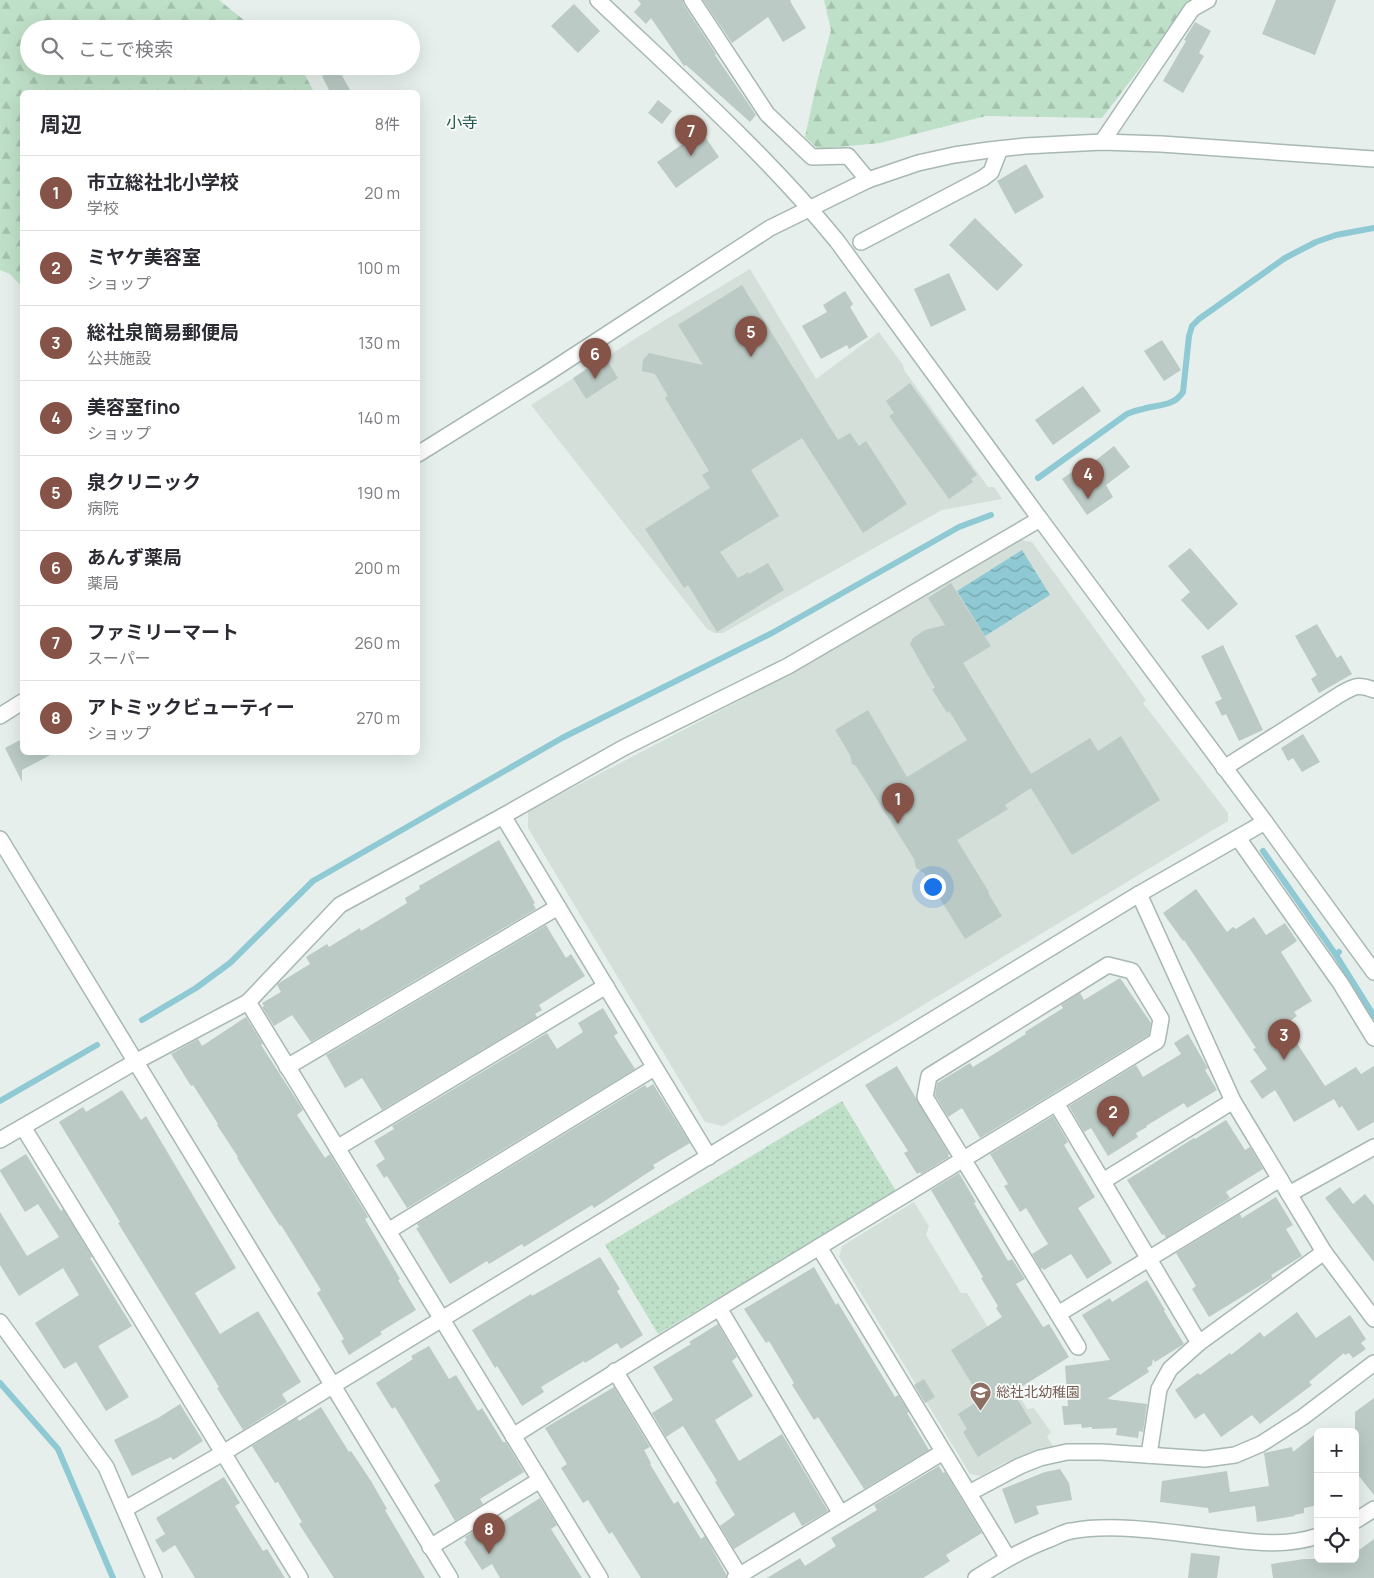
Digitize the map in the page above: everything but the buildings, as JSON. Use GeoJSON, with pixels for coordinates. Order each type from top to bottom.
{"type":"FeatureCollection","features":[{"type":"Feature","properties":{"kind":"street"},"geometry":{"type":"LineString","coordinates":[[598,0],[762,157],[837,240],[1374,972]]}},
{"type":"Feature","properties":{"kind":"street"},"geometry":{"type":"LineString","coordinates":[[692,0],[767,114],[812,157],[848,156],[868,180]]}},
{"type":"Feature","properties":{"kind":"street"},"geometry":{"type":"LineString","coordinates":[[1102,142],[1192,9],[1208,0]]}},
{"type":"Feature","properties":{"kind":"street"},"geometry":{"type":"LineString","coordinates":[[420,453],[543,376],[770,228],[868,180],[918,163],[1000,148],[1102,142],[1161,144],[1374,159]]}},
{"type":"Feature","properties":{"kind":"street"},"geometry":{"type":"LineString","coordinates":[[861,242],[992,172],[1000,148]]}},
{"type":"Feature","properties":{"kind":"street"},"geometry":{"type":"LineString","coordinates":[[0,1140],[135,1062],[248,1002],[340,905],[624,748],[788,666],[1040,519]]}},
{"type":"Feature","properties":{"kind":"street"},"geometry":{"type":"LineString","coordinates":[[1224,768],[1348,690],[1356,686],[1366,686],[1374,690]]}},
{"type":"Feature","properties":{"kind":"street"},"geometry":{"type":"LineString","coordinates":[[0,716],[20,703]]}},
{"type":"Feature","properties":{"kind":"street"},"geometry":{"type":"LineString","coordinates":[[503,816],[709,1157]]}},
{"type":"Feature","properties":{"kind":"street"},"geometry":{"type":"LineString","coordinates":[[125,1509],[223,1453],[1139,894],[1265,822]]}},
{"type":"Feature","properties":{"kind":"street"},"geometry":{"type":"LineString","coordinates":[[1238,838],[1340,984],[1374,1038]]}},
{"type":"Feature","properties":{"kind":"street"},"geometry":{"type":"LineString","coordinates":[[0,839],[450,1578]]}},
{"type":"Feature","properties":{"kind":"street"},"geometry":{"type":"LineString","coordinates":[[1139,894],[1234,1101],[1324,1252],[1374,1319]]}},
{"type":"Feature","properties":{"kind":"street"},"geometry":{"type":"LineString","coordinates":[[287,1066],[558,907]]}},
{"type":"Feature","properties":{"kind":"street"},"geometry":{"type":"LineString","coordinates":[[513,1436],[615,1371],[820,1247],[964,1159],[1056,1103],[1157,1040],[1161,1019],[1132,971],[1108,965],[929,1076],[925,1097],[964,1159],[1078,1348]]}},
{"type":"Feature","properties":{"kind":"street"},"geometry":{"type":"LineString","coordinates":[[337,1148],[606,986]]}},
{"type":"Feature","properties":{"kind":"street"},"geometry":{"type":"LineString","coordinates":[[248,1002],[600,1578]]}},
{"type":"Feature","properties":{"kind":"street"},"geometry":{"type":"LineString","coordinates":[[388,1231],[654,1068]]}},
{"type":"Feature","properties":{"kind":"street"},"geometry":{"type":"LineString","coordinates":[[1103,1181],[1234,1101]]}},
{"type":"Feature","properties":{"kind":"street"},"geometry":{"type":"LineString","coordinates":[[1056,1103],[1199,1343]]}},
{"type":"Feature","properties":{"kind":"street"},"geometry":{"type":"LineString","coordinates":[[23,1127],[300,1578]]}},
{"type":"Feature","properties":{"kind":"street"},"geometry":{"type":"LineString","coordinates":[[1289,1194],[1374,1147]]}},
{"type":"Feature","properties":{"kind":"street"},"geometry":{"type":"LineString","coordinates":[[1058,1314],[1280,1179]]}},
{"type":"Feature","properties":{"kind":"street"},"geometry":{"type":"LineString","coordinates":[[820,1247],[1008,1558]]}},
{"type":"Feature","properties":{"kind":"street"},"geometry":{"type":"LineString","coordinates":[[1149,1455],[1159,1389],[1170,1369],[1199,1343],[1324,1252]]}},
{"type":"Feature","properties":{"kind":"street"},"geometry":{"type":"LineString","coordinates":[[719,1308],[841,1514]]}},
{"type":"Feature","properties":{"kind":"street"},"geometry":{"type":"LineString","coordinates":[[0,1322],[106,1467],[154,1578]]}},
{"type":"Feature","properties":{"kind":"street"},"geometry":{"type":"LineString","coordinates":[[969,1492],[1020,1466],[1040,1458],[1066,1452],[1101,1452],[1205,1459],[1235,1455],[1261,1444],[1303,1417],[1374,1363]]}},
{"type":"Feature","properties":{"kind":"street"},"geometry":{"type":"LineString","coordinates":[[615,1371],[737,1577],[943,1452]]}},
{"type":"Feature","properties":{"kind":"street"},"geometry":{"type":"LineString","coordinates":[[430,1547],[540,1480]]}},
{"type":"Feature","properties":{"kind":"street"},"geometry":{"type":"LineString","coordinates":[[1359,1518],[1374,1509]]}},
{"type":"Feature","properties":{"kind":"street"},"geometry":{"type":"LineString","coordinates":[[976,1578],[1008,1558],[1034,1545],[1070,1531],[1100,1528],[1281,1544],[1314,1538]]}},
{"type":"Feature","properties":{"kind":"shaded area"},"geometry":{"type":"Polygon","coordinates":[[[750,269],[816,379],[879,332],[988,487],[994,487],[1002,499],[942,510],[723,633],[715,633],[707,629],[531,405],[660,323],[750,269]]]}},
{"type":"Feature","properties":{"kind":"shaded area"},"geometry":{"type":"Polygon","coordinates":[[[1017,539],[1032,542],[1146,700],[1143,703],[1228,813],[1228,821],[723,1126],[705,1122],[528,828],[528,811],[762,689],[1017,539]]]}},
{"type":"Feature","properties":{"kind":"shaded area"},"geometry":{"type":"Polygon","coordinates":[[[914,1202],[929,1226],[926,1235],[961,1293],[967,1293],[999,1345],[1013,1384],[1027,1409],[1034,1408],[1051,1432],[1047,1437],[1053,1446],[1004,1463],[981,1476],[970,1474],[839,1257],[842,1246],[914,1202]]]}},
{"type":"Feature","properties":{"kind":"green space"},"geometry":{"type":"Polygon","coordinates":[[[0,0],[219,0],[244,20],[20,20],[20,75],[305,75],[313,90],[20,90],[20,285],[10,274],[0,270],[0,0]]]}},
{"type":"Feature","properties":{"kind":"green space"},"geometry":{"type":"Polygon","coordinates":[[[824,0],[1189,0],[1102,118],[986,116],[880,143],[818,149],[805,137],[831,30],[824,0]]]}},
{"type":"Feature","properties":{"kind":"green space"},"geometry":{"type":"Polygon","coordinates":[[[842,1101],[896,1191],[658,1334],[605,1245],[842,1101]]]}},
{"type":"Feature","properties":{"kind":"water"},"geometry":{"type":"Polygon","coordinates":[[[1022,550],[1050,595],[985,636],[957,591],[1022,550]]]}},
{"type":"Feature","properties":{"kind":"waterway"},"geometry":{"type":"LineString","coordinates":[[1038,478],[1127,414],[1170,403],[1179,397],[1183,392],[1189,336],[1192,326],[1199,319],[1285,258],[1316,242],[1336,235],[1374,228]]}},
{"type":"Feature","properties":{"kind":"waterway"},"geometry":{"type":"LineString","coordinates":[[142,1020],[196,988],[230,963],[313,881],[562,738],[772,633],[959,527],[991,515]]}},
{"type":"Feature","properties":{"kind":"waterway"},"geometry":{"type":"LineString","coordinates":[[1263,851],[1336,955],[1339,952]]}},
{"type":"Feature","properties":{"kind":"waterway"},"geometry":{"type":"LineString","coordinates":[[1336,955],[1374,1016]]}},
{"type":"Feature","properties":{"kind":"waterway"},"geometry":{"type":"LineString","coordinates":[[0,1101],[97,1045]]}},
{"type":"Feature","properties":{"kind":"waterway"},"geometry":{"type":"LineString","coordinates":[[0,1383],[58,1449],[113,1578]]}},
{"type":"Feature","properties":{"kind":"place","name":"ファミリーマート"},"geometry":{"type":"Point","coordinates":[691,156]}},
{"type":"Feature","properties":{"kind":"place","name":"泉クリニック"},"geometry":{"type":"Point","coordinates":[751,357]}},
{"type":"Feature","properties":{"kind":"place","name":"あんず薬局"},"geometry":{"type":"Point","coordinates":[595,379]}},
{"type":"Feature","properties":{"kind":"place","name":"美容室fino"},"geometry":{"type":"Point","coordinates":[1088,499]}},
{"type":"Feature","properties":{"kind":"place","name":"市立総社北小学校"},"geometry":{"type":"Point","coordinates":[898,824]}},
{"type":"Feature","properties":{"kind":"place","name":"総社泉簡易郵便局"},"geometry":{"type":"Point","coordinates":[1284,1060]}},
{"type":"Feature","properties":{"kind":"place","name":"ミヤケ美容室"},"geometry":{"type":"Point","coordinates":[1113,1137]}},
{"type":"Feature","properties":{"kind":"place","name":"総社北幼稚園"},"geometry":{"type":"Point","coordinates":[980,1411]}},
{"type":"Feature","properties":{"kind":"place","name":"アトミックビューティー"},"geometry":{"type":"Point","coordinates":[489,1554]}},
{"type":"Feature","properties":{"kind":"district","name":"小寺"},"geometry":{"type":"Point","coordinates":[462,122]}}]}
